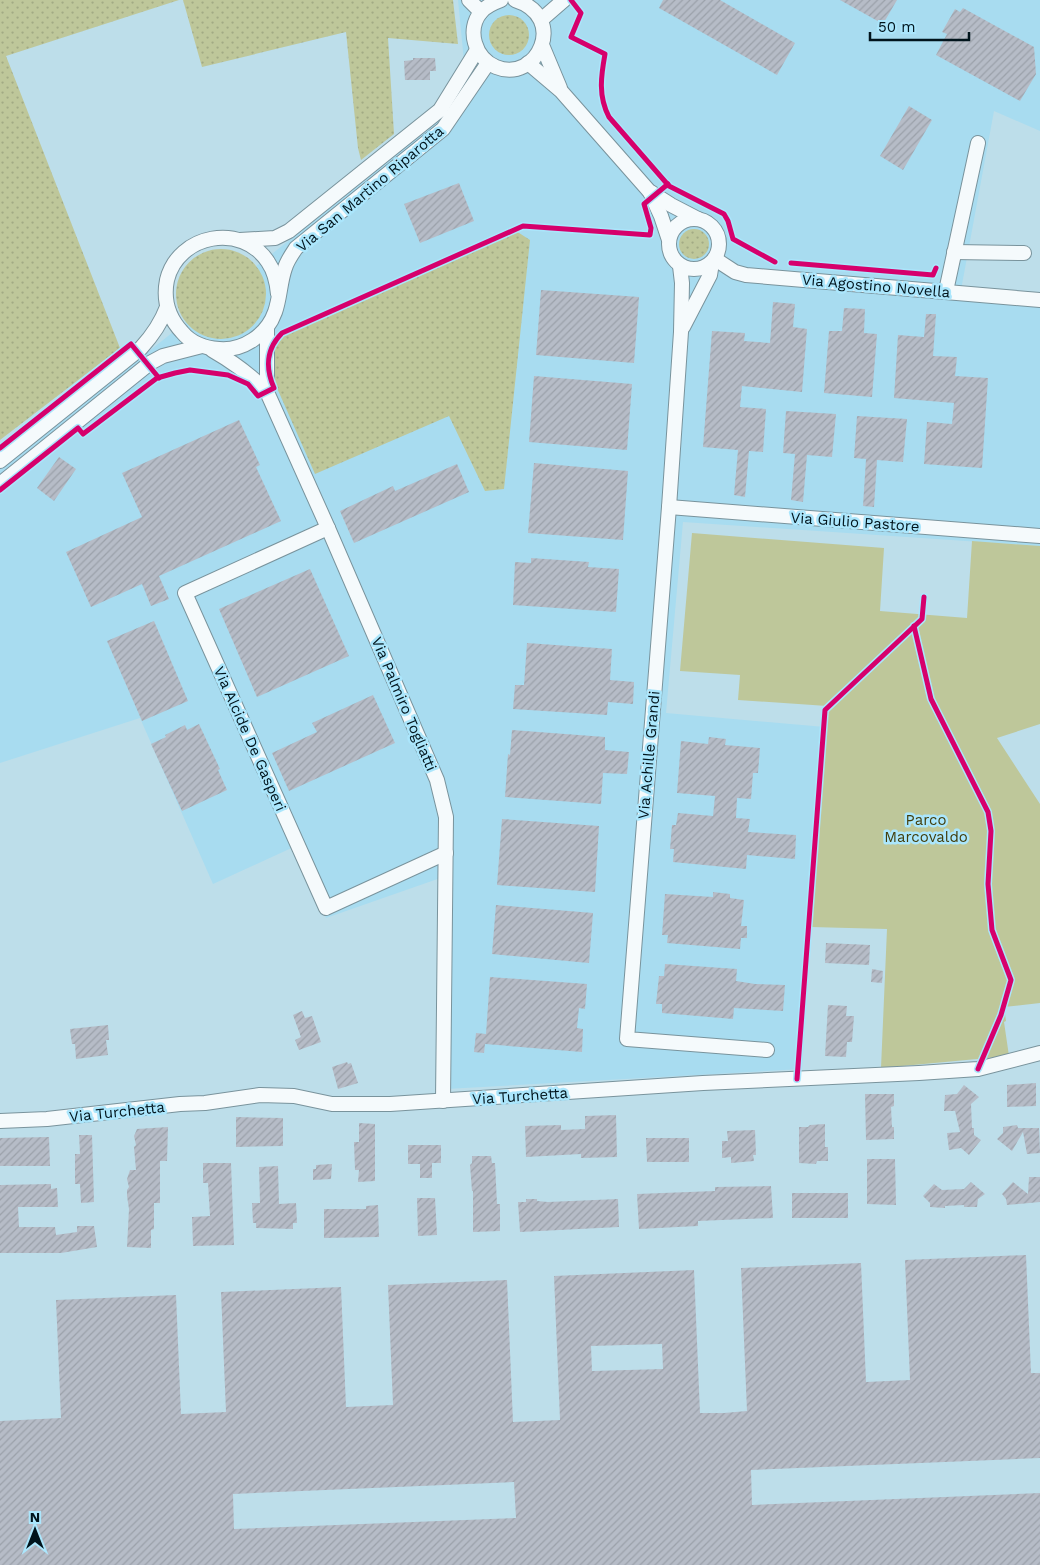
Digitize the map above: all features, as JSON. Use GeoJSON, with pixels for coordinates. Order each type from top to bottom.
{"type":"FeatureCollection","features":[{"type":"Feature","properties":{"kind":"street"},"geometry":{"type":"LineString","coordinates":[[469,0],[481,12]]}},
{"type":"Feature","properties":{"kind":"street"},"geometry":{"type":"LineString","coordinates":[[500,0],[490,4],[481,12],[473,31],[474,41],[477,50],[488,63],[497,68],[508,69],[519,68],[528,63],[537,56],[542,45],[544,34],[541,20],[537,12],[523,1]]}},
{"type":"Feature","properties":{"kind":"street"},"geometry":{"type":"LineString","coordinates":[[541,20],[564,0]]}},
{"type":"Feature","properties":{"kind":"street","name":"Via Achille Grandi"},"geometry":{"type":"LineString","coordinates":[[542,45],[561,91]]}},
{"type":"Feature","properties":{"kind":"street","name":"Via San Martino Riparotta"},"geometry":{"type":"LineString","coordinates":[[240,240],[275,238],[289,231],[440,110],[477,50]]}},
{"type":"Feature","properties":{"kind":"street","name":"Via San Martino Riparotta"},"geometry":{"type":"LineString","coordinates":[[278,294],[285,266],[296,248],[444,129],[488,63]]}},
{"type":"Feature","properties":{"kind":"street","name":"Via Achille Grandi"},"geometry":{"type":"LineString","coordinates":[[528,63],[561,91],[649,191],[661,216],[669,240],[670,254],[680,266],[682,283],[681,332],[669,508],[627,1039],[766,1050]]}},
{"type":"Feature","properties":{"kind":"street"},"geometry":{"type":"LineString","coordinates":[[946,292],[978,143]]}},
{"type":"Feature","properties":{"kind":"street","name":"Via Achille Grandi"},"geometry":{"type":"LineString","coordinates":[[649,191],[671,205],[711,225],[719,238],[718,252],[710,275],[681,332]]}},
{"type":"Feature","properties":{"kind":"street"},"geometry":{"type":"LineString","coordinates":[[669,240],[671,233],[682,221],[698,219]]}},
{"type":"Feature","properties":{"kind":"street"},"geometry":{"type":"LineString","coordinates":[[0,484],[150,363],[162,356],[206,348],[226,350],[242,346],[255,339],[266,328],[275,312],[278,294],[276,277],[268,261],[256,248],[240,240],[223,237],[206,239],[190,247],[178,258],[169,273],[165,290],[167,307],[174,324],[186,337],[206,348],[232,361],[249,373],[267,392]]}},
{"type":"Feature","properties":{"kind":"street"},"geometry":{"type":"LineString","coordinates":[[954,252],[1024,253]]}},
{"type":"Feature","properties":{"kind":"street"},"geometry":{"type":"LineString","coordinates":[[680,266],[693,270],[706,267],[714,261]]}},
{"type":"Feature","properties":{"kind":"street","name":"Via Agostino Novella"},"geometry":{"type":"LineString","coordinates":[[714,261],[734,272],[746,275],[1040,300]]}},
{"type":"Feature","properties":{"kind":"street"},"geometry":{"type":"LineString","coordinates":[[0,461],[141,348],[152,336],[163,318],[167,307]]}},
{"type":"Feature","properties":{"kind":"street","name":"Via Palmiro Togliatti"},"geometry":{"type":"LineString","coordinates":[[266,328],[267,392],[437,780],[446,817],[443,1101]]}},
{"type":"Feature","properties":{"kind":"street","name":"Via Giulio Pastore"},"geometry":{"type":"LineString","coordinates":[[669,508],[1040,536]]}},
{"type":"Feature","properties":{"kind":"street","name":"Via Alcide De Gasperi"},"geometry":{"type":"LineString","coordinates":[[328,528],[185,593],[326,908],[446,853]]}},
{"type":"Feature","properties":{"kind":"street","name":"Via Turchetta"},"geometry":{"type":"LineString","coordinates":[[0,1121],[62,1118],[205,1103],[260,1095],[294,1096],[332,1104],[390,1104],[703,1084],[849,1078],[978,1069],[1040,1053]]}},
{"type":"Feature","properties":{"kind":"shaded area"},"geometry":{"type":"Polygon","coordinates":[[[458,0],[1040,0],[1040,131],[994,111],[961,290],[1040,298],[1040,546],[683,522],[666,713],[825,727],[802,1069],[446,1089],[449,875],[326,918],[298,845],[213,884],[140,718],[0,763],[0,469],[359,185],[467,92],[458,0]]]}},
{"type":"Feature","properties":{"kind":"green space"},"geometry":{"type":"Polygon","coordinates":[[[0,0],[179,0],[6,56],[120,348],[0,440],[0,0]]]}},
{"type":"Feature","properties":{"kind":"green space"},"geometry":{"type":"Polygon","coordinates":[[[183,0],[453,0],[458,44],[388,38],[394,134],[361,160],[358,148],[346,32],[202,67],[183,0]]]}},
{"type":"Feature","properties":{"kind":"green space"},"geometry":{"type":"Polygon","coordinates":[[[513,15],[520,18],[526,24],[529,35],[528,43],[520,52],[513,55],[505,55],[498,52],[490,43],[489,31],[492,24],[501,16],[513,15]]]}},
{"type":"Feature","properties":{"kind":"green space"},"geometry":{"type":"Polygon","coordinates":[[[694,229],[705,233],[709,244],[705,255],[694,259],[683,255],[679,244],[683,233],[694,229]]]}},
{"type":"Feature","properties":{"kind":"green space"},"geometry":{"type":"Polygon","coordinates":[[[516,231],[530,240],[504,489],[485,491],[449,416],[315,474],[273,379],[272,354],[274,345],[280,337],[516,231]]]}},
{"type":"Feature","properties":{"kind":"green space"},"geometry":{"type":"Polygon","coordinates":[[[221,249],[238,252],[253,262],[263,277],[266,294],[263,311],[253,326],[238,336],[221,339],[204,336],[189,326],[179,311],[176,294],[179,277],[189,262],[204,252],[221,249]]]}},
{"type":"Feature","properties":{"kind":"green space","name":"Parco Marcovaldo"},"geometry":{"type":"Polygon","coordinates":[[[692,533],[884,548],[880,611],[967,618],[972,541],[1040,546],[1040,724],[997,738],[1040,804],[1040,1003],[1004,1007],[1006,1021],[1004,1022],[1009,1056],[881,1068],[887,929],[811,927],[827,706],[738,700],[740,675],[680,671],[692,533]]]}},
{"type":"Feature","properties":{"kind":"building"},"geometry":{"type":"Polygon","coordinates":[[[663,0],[720,0],[795,43],[777,75],[659,8],[663,0]]]}},
{"type":"Feature","properties":{"kind":"building"},"geometry":{"type":"Polygon","coordinates":[[[840,0],[897,0],[883,24],[840,0]]]}},
{"type":"Feature","properties":{"kind":"building"},"geometry":{"type":"Polygon","coordinates":[[[963,8],[1034,47],[1036,74],[1020,101],[936,55],[947,34],[942,32],[955,9],[960,12],[963,8]]]}},
{"type":"Feature","properties":{"kind":"building"},"geometry":{"type":"Polygon","coordinates":[[[413,58],[435,58],[436,71],[430,71],[430,80],[405,80],[404,61],[413,60],[413,58]]]}},
{"type":"Feature","properties":{"kind":"building"},"geometry":{"type":"Polygon","coordinates":[[[909,106],[932,120],[903,170],[880,156],[909,106]]]}},
{"type":"Feature","properties":{"kind":"building"},"geometry":{"type":"Polygon","coordinates":[[[459,183],[474,221],[420,243],[404,204],[459,183]]]}},
{"type":"Feature","properties":{"kind":"building"},"geometry":{"type":"Polygon","coordinates":[[[541,290],[639,297],[634,363],[536,355],[541,290]]]}},
{"type":"Feature","properties":{"kind":"building"},"geometry":{"type":"Polygon","coordinates":[[[773,302],[795,304],[793,327],[807,329],[802,392],[742,386],[740,407],[766,409],[763,452],[749,451],[745,497],[734,495],[738,450],[703,447],[712,331],[745,333],[744,341],[770,343],[773,302]]]}},
{"type":"Feature","properties":{"kind":"building"},"geometry":{"type":"Polygon","coordinates":[[[844,308],[865,309],[864,333],[877,334],[872,397],[824,393],[829,331],[842,331],[844,308]]]}},
{"type":"Feature","properties":{"kind":"building"},"geometry":{"type":"Polygon","coordinates":[[[926,314],[936,314],[933,356],[957,357],[955,376],[988,378],[982,468],[924,464],[927,422],[952,424],[954,403],[894,398],[898,335],[924,337],[926,314]]]}},
{"type":"Feature","properties":{"kind":"building"},"geometry":{"type":"Polygon","coordinates":[[[534,376],[632,384],[627,450],[529,442],[534,376]]]}},
{"type":"Feature","properties":{"kind":"building"},"geometry":{"type":"Polygon","coordinates":[[[786,411],[836,414],[832,457],[807,455],[803,502],[791,500],[795,454],[783,453],[786,411]]]}},
{"type":"Feature","properties":{"kind":"building"},"geometry":{"type":"Polygon","coordinates":[[[857,416],[907,419],[903,462],[877,460],[874,507],[863,506],[866,459],[854,458],[857,416]]]}},
{"type":"Feature","properties":{"kind":"building"},"geometry":{"type":"Polygon","coordinates":[[[239,420],[260,465],[256,467],[281,521],[159,576],[169,599],[151,606],[142,584],[91,607],[66,552],[142,517],[122,473],[239,420]]]}},
{"type":"Feature","properties":{"kind":"building"},"geometry":{"type":"Polygon","coordinates":[[[59,457],[76,469],[54,501],[37,488],[59,457]]]}},
{"type":"Feature","properties":{"kind":"building"},"geometry":{"type":"Polygon","coordinates":[[[534,463],[628,471],[623,540],[528,533],[534,463]]]}},
{"type":"Feature","properties":{"kind":"building"},"geometry":{"type":"Polygon","coordinates":[[[457,464],[469,492],[354,543],[340,511],[393,486],[395,491],[457,464]]]}},
{"type":"Feature","properties":{"kind":"building"},"geometry":{"type":"Polygon","coordinates":[[[531,558],[589,562],[588,567],[619,569],[616,612],[513,605],[515,562],[531,563],[531,558]]]}},
{"type":"Feature","properties":{"kind":"building"},"geometry":{"type":"Polygon","coordinates":[[[310,569],[349,656],[257,697],[219,609],[310,569]]]}},
{"type":"Feature","properties":{"kind":"building"},"geometry":{"type":"Polygon","coordinates":[[[154,621],[188,701],[142,721],[107,641],[154,621]]]}},
{"type":"Feature","properties":{"kind":"building"},"geometry":{"type":"Polygon","coordinates":[[[527,643],[612,649],[610,680],[634,682],[633,704],[608,702],[607,715],[513,709],[515,685],[524,685],[527,643]]]}},
{"type":"Feature","properties":{"kind":"building"},"geometry":{"type":"Polygon","coordinates":[[[373,695],[395,743],[289,791],[272,753],[317,732],[312,723],[373,695]]]}},
{"type":"Feature","properties":{"kind":"building"},"geometry":{"type":"Polygon","coordinates":[[[199,724],[220,769],[218,770],[227,790],[182,811],[151,744],[185,725],[187,730],[199,724]]]}},
{"type":"Feature","properties":{"kind":"building"},"geometry":{"type":"Polygon","coordinates":[[[512,730],[605,737],[605,750],[629,752],[627,774],[603,773],[601,804],[505,797],[512,730]]]}},
{"type":"Feature","properties":{"kind":"building"},"geometry":{"type":"Polygon","coordinates":[[[709,737],[726,739],[725,745],[760,748],[758,773],[753,773],[751,799],[737,798],[736,818],[750,819],[748,832],[796,835],[795,859],[747,855],[746,869],[673,862],[674,849],[670,849],[672,825],[676,825],[678,813],[713,816],[715,796],[677,793],[681,741],[708,744],[709,737]]]}},
{"type":"Feature","properties":{"kind":"building"},"geometry":{"type":"Polygon","coordinates":[[[502,819],[599,826],[595,892],[497,885],[502,819]]]}},
{"type":"Feature","properties":{"kind":"building"},"geometry":{"type":"Polygon","coordinates":[[[713,892],[730,894],[730,898],[744,900],[741,926],[747,926],[747,938],[741,938],[740,949],[667,943],[668,935],[662,935],[665,894],[713,897],[713,892]]]}},
{"type":"Feature","properties":{"kind":"building"},"geometry":{"type":"Polygon","coordinates":[[[496,905],[593,913],[589,963],[492,954],[496,905]]]}},
{"type":"Feature","properties":{"kind":"building"},"geometry":{"type":"Polygon","coordinates":[[[826,943],[870,945],[869,965],[825,963],[826,943]]]}},
{"type":"Feature","properties":{"kind":"building"},"geometry":{"type":"Polygon","coordinates":[[[665,964],[737,969],[736,981],[785,985],[783,1011],[734,1008],[733,1019],[662,1013],[662,1004],[656,1004],[659,976],[664,976],[665,964]]]}},
{"type":"Feature","properties":{"kind":"building"},"geometry":{"type":"Polygon","coordinates":[[[872,969],[883,971],[882,983],[871,982],[872,969]]]}},
{"type":"Feature","properties":{"kind":"building"},"geometry":{"type":"Polygon","coordinates":[[[490,977],[587,984],[585,1009],[579,1008],[577,1028],[583,1029],[582,1052],[485,1044],[484,1053],[474,1052],[476,1033],[486,1034],[490,977]]]}},
{"type":"Feature","properties":{"kind":"building"},"geometry":{"type":"Polygon","coordinates":[[[828,1005],[847,1006],[846,1016],[854,1016],[852,1042],[847,1042],[846,1057],[825,1056],[828,1005]]]}},
{"type":"Feature","properties":{"kind":"building"},"geometry":{"type":"Polygon","coordinates":[[[302,1011],[305,1018],[312,1016],[321,1042],[299,1050],[295,1040],[301,1037],[293,1015],[302,1011]]]}},
{"type":"Feature","properties":{"kind":"building"},"geometry":{"type":"Polygon","coordinates":[[[108,1025],[109,1040],[106,1040],[108,1055],[76,1059],[75,1044],[72,1044],[70,1029],[108,1025]]]}},
{"type":"Feature","properties":{"kind":"building"},"geometry":{"type":"Polygon","coordinates":[[[347,1062],[348,1064],[351,1063],[358,1083],[338,1089],[332,1067],[347,1062]]]}},
{"type":"Feature","properties":{"kind":"building"},"geometry":{"type":"Polygon","coordinates":[[[1036,1083],[1036,1106],[1007,1107],[1007,1085],[1036,1083]]]}},
{"type":"Feature","properties":{"kind":"building"},"geometry":{"type":"Polygon","coordinates":[[[964,1085],[979,1097],[971,1104],[972,1128],[974,1128],[974,1135],[981,1140],[969,1155],[961,1148],[949,1150],[947,1133],[960,1132],[955,1111],[944,1111],[945,1095],[957,1094],[964,1085]]]}},
{"type":"Feature","properties":{"kind":"building"},"geometry":{"type":"Polygon","coordinates":[[[865,1094],[894,1094],[894,1106],[891,1107],[894,1139],[866,1140],[865,1094]]]}},
{"type":"Feature","properties":{"kind":"building"},"geometry":{"type":"Polygon","coordinates":[[[616,1115],[617,1157],[581,1158],[581,1154],[526,1157],[525,1126],[561,1125],[561,1130],[585,1129],[585,1116],[616,1115]]]}},
{"type":"Feature","properties":{"kind":"building"},"geometry":{"type":"Polygon","coordinates":[[[236,1117],[283,1118],[283,1146],[236,1147],[236,1117]]]}},
{"type":"Feature","properties":{"kind":"building"},"geometry":{"type":"Polygon","coordinates":[[[359,1123],[375,1124],[375,1181],[358,1182],[359,1170],[355,1170],[354,1142],[359,1142],[359,1123]]]}},
{"type":"Feature","properties":{"kind":"building"},"geometry":{"type":"Polygon","coordinates":[[[825,1124],[825,1147],[828,1147],[828,1161],[817,1161],[816,1164],[799,1163],[799,1127],[825,1124]]]}},
{"type":"Feature","properties":{"kind":"building"},"geometry":{"type":"Polygon","coordinates":[[[1017,1125],[1018,1128],[1039,1128],[1040,1153],[1027,1154],[1023,1132],[1012,1151],[997,1139],[1003,1133],[1003,1127],[1017,1125]]]}},
{"type":"Feature","properties":{"kind":"building"},"geometry":{"type":"Polygon","coordinates":[[[168,1127],[167,1161],[160,1161],[160,1203],[154,1203],[154,1229],[151,1230],[151,1248],[127,1247],[129,1209],[127,1190],[129,1187],[127,1179],[130,1170],[136,1170],[134,1136],[137,1129],[168,1127]]]}},
{"type":"Feature","properties":{"kind":"building"},"geometry":{"type":"Polygon","coordinates":[[[755,1130],[756,1155],[753,1155],[754,1161],[731,1163],[731,1157],[722,1158],[722,1141],[728,1141],[727,1131],[755,1130]]]}},
{"type":"Feature","properties":{"kind":"building"},"geometry":{"type":"Polygon","coordinates":[[[79,1135],[92,1135],[94,1202],[81,1203],[80,1184],[75,1184],[75,1154],[80,1154],[79,1135]]]}},
{"type":"Feature","properties":{"kind":"building"},"geometry":{"type":"Polygon","coordinates":[[[49,1137],[50,1166],[0,1166],[0,1138],[49,1137]]]}},
{"type":"Feature","properties":{"kind":"building"},"geometry":{"type":"Polygon","coordinates":[[[646,1138],[689,1138],[689,1162],[647,1162],[646,1138]]]}},
{"type":"Feature","properties":{"kind":"building"},"geometry":{"type":"Polygon","coordinates":[[[408,1145],[441,1145],[441,1163],[432,1163],[432,1178],[420,1178],[420,1164],[408,1164],[408,1145]]]}},
{"type":"Feature","properties":{"kind":"building"},"geometry":{"type":"Polygon","coordinates":[[[472,1156],[491,1156],[492,1163],[495,1163],[497,1204],[500,1204],[500,1231],[473,1232],[473,1191],[470,1165],[472,1163],[472,1156]]]}},
{"type":"Feature","properties":{"kind":"building"},"geometry":{"type":"Polygon","coordinates":[[[867,1159],[895,1159],[896,1205],[867,1204],[867,1159]]]}},
{"type":"Feature","properties":{"kind":"building"},"geometry":{"type":"Polygon","coordinates":[[[203,1163],[231,1163],[234,1245],[193,1246],[192,1217],[210,1216],[208,1183],[203,1183],[203,1163]]]}},
{"type":"Feature","properties":{"kind":"building"},"geometry":{"type":"Polygon","coordinates":[[[332,1164],[331,1179],[313,1180],[313,1169],[316,1169],[316,1165],[332,1164]]]}},
{"type":"Feature","properties":{"kind":"building"},"geometry":{"type":"Polygon","coordinates":[[[278,1166],[279,1204],[296,1203],[297,1223],[293,1223],[293,1229],[256,1228],[256,1223],[253,1223],[252,1203],[260,1203],[259,1167],[278,1166]]]}},
{"type":"Feature","properties":{"kind":"building"},"geometry":{"type":"Polygon","coordinates":[[[1029,1177],[1040,1177],[1040,1202],[1007,1205],[1006,1199],[1002,1194],[1013,1182],[1028,1194],[1029,1177]]]}},
{"type":"Feature","properties":{"kind":"building"},"geometry":{"type":"Polygon","coordinates":[[[971,1182],[985,1194],[978,1199],[977,1207],[964,1207],[964,1205],[945,1206],[945,1208],[930,1207],[930,1203],[923,1196],[934,1184],[942,1190],[964,1189],[971,1182]]]}},
{"type":"Feature","properties":{"kind":"building"},"geometry":{"type":"Polygon","coordinates":[[[51,1184],[51,1189],[57,1188],[58,1207],[18,1207],[19,1227],[55,1227],[56,1235],[77,1232],[77,1226],[94,1226],[97,1247],[61,1253],[0,1253],[0,1185],[51,1184]]]}},
{"type":"Feature","properties":{"kind":"building"},"geometry":{"type":"Polygon","coordinates":[[[771,1186],[773,1218],[698,1221],[698,1226],[639,1229],[637,1194],[715,1191],[715,1187],[771,1186]]]}},
{"type":"Feature","properties":{"kind":"building"},"geometry":{"type":"Polygon","coordinates":[[[792,1193],[848,1193],[848,1218],[792,1218],[792,1193]]]}},
{"type":"Feature","properties":{"kind":"building"},"geometry":{"type":"Polygon","coordinates":[[[417,1198],[435,1198],[437,1235],[418,1236],[417,1198]]]}},
{"type":"Feature","properties":{"kind":"building"},"geometry":{"type":"Polygon","coordinates":[[[526,1199],[548,1202],[618,1199],[619,1227],[520,1232],[518,1202],[526,1202],[526,1199]]]}},
{"type":"Feature","properties":{"kind":"building"},"geometry":{"type":"Polygon","coordinates":[[[378,1205],[379,1237],[324,1238],[324,1209],[366,1209],[366,1206],[378,1205]]]}},
{"type":"Feature","properties":{"kind":"building"},"geometry":{"type":"Polygon","coordinates":[[[1026,1255],[1031,1373],[1040,1373],[1040,1458],[751,1470],[752,1505],[1040,1493],[1040,1565],[0,1565],[0,1421],[61,1418],[56,1300],[176,1295],[181,1414],[226,1412],[221,1292],[341,1287],[346,1407],[393,1405],[388,1285],[507,1280],[513,1422],[560,1420],[554,1276],[694,1270],[700,1413],[724,1413],[747,1411],[741,1268],[861,1263],[866,1382],[910,1380],[905,1260],[1026,1255]],[[662,1344],[591,1346],[592,1371],[663,1369],[662,1344]],[[514,1482],[233,1494],[234,1529],[516,1518],[514,1482]]]}},
{"type":"Feature","properties":{"kind":"cycle path"},"geometry":{"type":"LineString","coordinates":[[571,0],[581,13],[571,37],[605,54],[602,94],[609,117],[669,186],[724,214],[733,239],[775,262]]}},
{"type":"Feature","properties":{"kind":"cycle path"},"geometry":{"type":"LineString","coordinates":[[0,490],[78,428],[83,434],[157,378],[190,370],[228,375],[248,384],[258,396],[274,388],[268,366],[270,352],[282,333],[523,226],[650,235],[651,228],[644,204],[668,184]]}},
{"type":"Feature","properties":{"kind":"cycle path"},"geometry":{"type":"LineString","coordinates":[[791,263],[933,275],[936,268]]}},
{"type":"Feature","properties":{"kind":"cycle path"},"geometry":{"type":"LineString","coordinates":[[0,448],[131,344],[159,378]]}},
{"type":"Feature","properties":{"kind":"cycle path"},"geometry":{"type":"LineString","coordinates":[[797,1079],[825,710],[922,619],[924,597]]}},
{"type":"Feature","properties":{"kind":"cycle path"},"geometry":{"type":"LineString","coordinates":[[914,626],[931,699],[988,812],[991,831],[988,884],[992,930],[1011,980],[1001,1015],[978,1069]]}}]}
